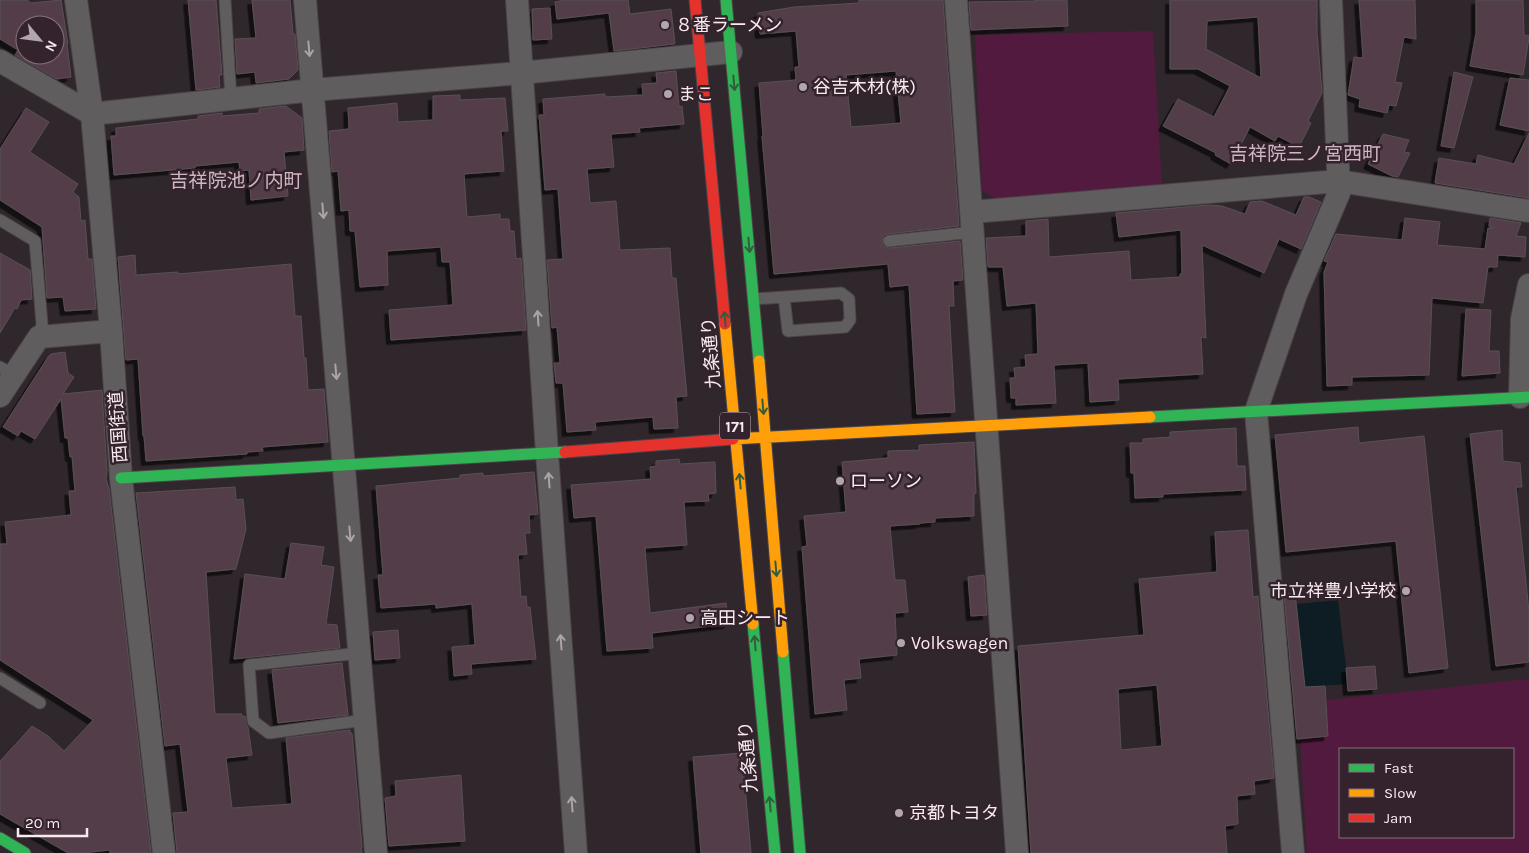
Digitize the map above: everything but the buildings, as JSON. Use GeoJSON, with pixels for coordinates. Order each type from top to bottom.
{"type":"FeatureCollection","features":[{"type":"Feature","properties":{"kind":"main road","name":"九条通り"},"geometry":{"type":"LineString","coordinates":[[695,0],[775,853]]}},
{"type":"Feature","properties":{"kind":"main road","name":"171"},"geometry":{"type":"LineString","coordinates":[[726,0],[754,299],[800,853]]}},
{"type":"Feature","properties":{"kind":"main road"},"geometry":{"type":"LineString","coordinates":[[121,478],[547,453],[737,439],[1525,397]]}},
{"type":"Feature","properties":{"kind":"main road"},"geometry":{"type":"LineString","coordinates":[[0,838],[25,853]]}},
{"type":"Feature","properties":{"kind":"street","name":"西国街道"},"geometry":{"type":"LineString","coordinates":[[76,0],[92,114],[111,331],[121,478],[164,853]]}},
{"type":"Feature","properties":{"kind":"street"},"geometry":{"type":"LineString","coordinates":[[306,0],[376,853]]}},
{"type":"Feature","properties":{"kind":"street"},"geometry":{"type":"LineString","coordinates":[[517,0],[576,853]]}},
{"type":"Feature","properties":{"kind":"street"},"geometry":{"type":"LineString","coordinates":[[956,0],[1017,853]]}},
{"type":"Feature","properties":{"kind":"street"},"geometry":{"type":"LineString","coordinates":[[1293,853],[1256,411],[1296,294],[1339,193],[1331,0]]}},
{"type":"Feature","properties":{"kind":"street"},"geometry":{"type":"LineString","coordinates":[[0,62],[92,114],[313,90],[521,73],[731,52]]}},
{"type":"Feature","properties":{"kind":"street"},"geometry":{"type":"LineString","coordinates":[[972,222],[1339,181],[1529,211]]}},
{"type":"Feature","properties":{"kind":"street"},"geometry":{"type":"LineString","coordinates":[[1525,397],[1522,319],[1529,286]]}},
{"type":"Feature","properties":{"kind":"street"},"geometry":{"type":"LineString","coordinates":[[0,396],[7,371],[39,337],[111,331]]}},
{"type":"Feature","properties":{"kind":"lane"},"geometry":{"type":"LineString","coordinates":[[225,0],[231,98]]}},
{"type":"Feature","properties":{"kind":"lane"},"geometry":{"type":"LineString","coordinates":[[0,220],[35,241],[42,324],[39,337]]}},
{"type":"Feature","properties":{"kind":"lane"},"geometry":{"type":"LineString","coordinates":[[889,241],[972,222]]}},
{"type":"Feature","properties":{"kind":"lane"},"geometry":{"type":"LineString","coordinates":[[754,299],[841,293],[849,298],[850,320],[845,327],[788,331],[784,297]]}},
{"type":"Feature","properties":{"kind":"lane"},"geometry":{"type":"LineString","coordinates":[[360,653],[249,665],[253,721],[268,733],[365,720]]}},
{"type":"Feature","properties":{"kind":"lane"},"geometry":{"type":"LineString","coordinates":[[0,678],[40,703]]}},
{"type":"Feature","properties":{"kind":"shaded area"},"geometry":{"type":"Polygon","coordinates":[[[1153,31],[1162,188],[996,199],[982,190],[975,35],[1153,31]]]}},
{"type":"Feature","properties":{"kind":"shaded area"},"geometry":{"type":"Polygon","coordinates":[[[1338,600],[1348,684],[1305,687],[1297,604],[1338,600]]]}},
{"type":"Feature","properties":{"kind":"shaded area"},"geometry":{"type":"Polygon","coordinates":[[[1529,679],[1529,853],[1307,853],[1300,739],[1328,736],[1326,700],[1529,679]]]}},
{"type":"Feature","properties":{"kind":"traffic: fast"},"geometry":{"type":"LineString","coordinates":[[726,0],[759,361]]}},
{"type":"Feature","properties":{"kind":"traffic: fast"},"geometry":{"type":"LineString","coordinates":[[1150,417],[1529,397]]}},
{"type":"Feature","properties":{"kind":"traffic: fast"},"geometry":{"type":"LineString","coordinates":[[121,478],[565,452]]}},
{"type":"Feature","properties":{"kind":"traffic: fast"},"geometry":{"type":"LineString","coordinates":[[753,624],[775,853]]}},
{"type":"Feature","properties":{"kind":"traffic: fast"},"geometry":{"type":"LineString","coordinates":[[783,652],[800,853]]}},
{"type":"Feature","properties":{"kind":"traffic: fast"},"geometry":{"type":"LineString","coordinates":[[0,838],[25,853]]}},
{"type":"Feature","properties":{"kind":"traffic: slow"},"geometry":{"type":"LineString","coordinates":[[725,324],[753,624]]}},
{"type":"Feature","properties":{"kind":"traffic: slow"},"geometry":{"type":"LineString","coordinates":[[759,361],[783,652]]}},
{"type":"Feature","properties":{"kind":"traffic: slow"},"geometry":{"type":"LineString","coordinates":[[733,439],[1150,417]]}},
{"type":"Feature","properties":{"kind":"traffic: jam"},"geometry":{"type":"LineString","coordinates":[[695,0],[725,324]]}},
{"type":"Feature","properties":{"kind":"traffic: jam"},"geometry":{"type":"LineString","coordinates":[[565,452],[733,439]]}},
{"type":"Feature","properties":{"kind":"place","name":"８番ラーメン"},"geometry":{"type":"Point","coordinates":[665,25]}},
{"type":"Feature","properties":{"kind":"place","name":"谷吉木材(株)"},"geometry":{"type":"Point","coordinates":[803,87]}},
{"type":"Feature","properties":{"kind":"place","name":"まこ"},"geometry":{"type":"Point","coordinates":[668,94]}},
{"type":"Feature","properties":{"kind":"place","name":"ローソン"},"geometry":{"type":"Point","coordinates":[840,481]}},
{"type":"Feature","properties":{"kind":"place","name":"市立祥豊小学校"},"geometry":{"type":"Point","coordinates":[1406,591]}},
{"type":"Feature","properties":{"kind":"place","name":"高田シート"},"geometry":{"type":"Point","coordinates":[690,618]}},
{"type":"Feature","properties":{"kind":"place","name":"Volkswagen"},"geometry":{"type":"Point","coordinates":[901,643]}},
{"type":"Feature","properties":{"kind":"place","name":"京都トヨタ"},"geometry":{"type":"Point","coordinates":[899,813]}},
{"type":"Feature","properties":{"kind":"district","name":"吉祥院三ノ宮西町"},"geometry":{"type":"Point","coordinates":[1305,153]}},
{"type":"Feature","properties":{"kind":"district","name":"吉祥院池ノ内町"},"geometry":{"type":"Point","coordinates":[236,180]}}]}
